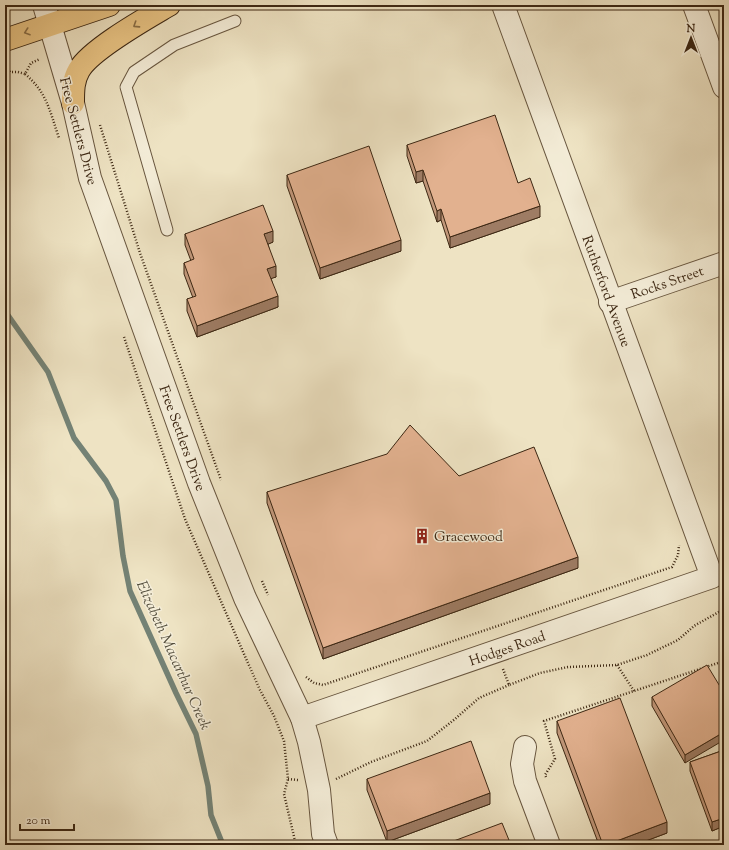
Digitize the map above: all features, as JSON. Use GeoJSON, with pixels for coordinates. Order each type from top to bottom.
{"type":"FeatureCollection","features":[{"type":"Feature","properties":{"kind":"main road"},"geometry":{"type":"LineString","coordinates":[[5,40],[47,15],[109,5]]}},
{"type":"Feature","properties":{"kind":"main road"},"geometry":{"type":"LineString","coordinates":[[73,103],[73,89],[79,69],[106,45],[169,5]]}},
{"type":"Feature","properties":{"kind":"street","name":"Rutherford Avenue"},"geometry":{"type":"LineString","coordinates":[[503,5],[610,302],[712,577]]}},
{"type":"Feature","properties":{"kind":"street"},"geometry":{"type":"LineString","coordinates":[[694,5],[724,87]]}},
{"type":"Feature","properties":{"kind":"street","name":"Free Settlers Drive"},"geometry":{"type":"LineString","coordinates":[[47,15],[73,103],[90,178],[199,483],[245,598],[302,718],[317,783],[323,834],[327,845]]}},
{"type":"Feature","properties":{"kind":"street","name":"Rocks Street"},"geometry":{"type":"LineString","coordinates":[[610,302],[724,263]]}},
{"type":"Feature","properties":{"kind":"street","name":"Hodges Road"},"geometry":{"type":"LineString","coordinates":[[302,718],[712,577]]}},
{"type":"Feature","properties":{"kind":"street"},"geometry":{"type":"LineString","coordinates":[[525,747],[522,764],[525,781],[549,845]]}},
{"type":"Feature","properties":{"kind":"lane"},"geometry":{"type":"LineString","coordinates":[[167,230],[126,87],[134,72],[174,45],[234,21]]}},
{"type":"Feature","properties":{"kind":"path"},"geometry":{"type":"LineString","coordinates":[[5,60],[10,72],[25,74],[31,63]]}},
{"type":"Feature","properties":{"kind":"path"},"geometry":{"type":"LineString","coordinates":[[99,121],[140,253],[223,485]]}},
{"type":"Feature","properties":{"kind":"path"},"geometry":{"type":"LineString","coordinates":[[301,673],[314,683],[323,685],[564,604],[672,567],[678,555],[679,544]]}},
{"type":"Feature","properties":{"kind":"path"},"geometry":{"type":"LineString","coordinates":[[261,580],[270,601]]}},
{"type":"Feature","properties":{"kind":"path"},"geometry":{"type":"LineString","coordinates":[[288,779],[329,783],[371,762],[427,741],[479,698],[540,673],[568,667],[617,665],[647,655],[678,640],[694,626],[724,609]]}},
{"type":"Feature","properties":{"kind":"path"},"geometry":{"type":"LineString","coordinates":[[496,651],[509,685]]}},
{"type":"Feature","properties":{"kind":"path"},"geometry":{"type":"LineString","coordinates":[[548,782],[545,775],[555,759],[544,721],[724,661]]}},
{"type":"Feature","properties":{"kind":"path"},"geometry":{"type":"LineString","coordinates":[[617,665],[634,691]]}},
{"type":"Feature","properties":{"kind":"path"},"geometry":{"type":"LineString","coordinates":[[260,690],[274,716],[284,741],[288,779],[284,794],[296,845]]}},
{"type":"Feature","properties":{"kind":"building"},"geometry":{"type":"Polygon","coordinates":[[[495,115],[518,183],[530,178],[540,206],[450,237],[441,209],[437,211],[423,170],[416,172],[407,145],[495,115]]]}},
{"type":"Feature","properties":{"kind":"building"},"geometry":{"type":"Polygon","coordinates":[[[369,146],[401,240],[320,268],[287,175],[369,146]]]}},
{"type":"Feature","properties":{"kind":"building"},"geometry":{"type":"Polygon","coordinates":[[[263,205],[273,231],[264,234],[276,266],[267,269],[278,296],[197,326],[187,299],[196,296],[184,263],[194,259],[185,234],[263,205]]]}},
{"type":"Feature","properties":{"kind":"building","name":"Gracewood"},"geometry":{"type":"Polygon","coordinates":[[[410,425],[459,476],[534,447],[578,557],[323,648],[267,492],[387,454],[410,425]]]}},
{"type":"Feature","properties":{"kind":"building"},"geometry":{"type":"Polygon","coordinates":[[[707,665],[724,693],[724,732],[685,755],[652,697],[707,665]]]}},
{"type":"Feature","properties":{"kind":"building"},"geometry":{"type":"Polygon","coordinates":[[[620,698],[667,822],[603,845],[557,721],[620,698]]]}},
{"type":"Feature","properties":{"kind":"building"},"geometry":{"type":"Polygon","coordinates":[[[471,741],[490,793],[387,831],[367,779],[471,741]]]}},
{"type":"Feature","properties":{"kind":"building"},"geometry":{"type":"Polygon","coordinates":[[[724,750],[724,818],[712,822],[690,762],[724,750]]]}},
{"type":"Feature","properties":{"kind":"building"},"geometry":{"type":"Polygon","coordinates":[[[502,823],[511,845],[443,845],[502,823]]]}},
{"type":"Feature","properties":{"kind":"waterway","name":"Elizabeth Macarthur Creek"},"geometry":{"type":"LineString","coordinates":[[5,311],[48,372],[74,438],[106,481],[116,500],[123,556],[130,591],[196,734],[208,786],[211,815],[223,845]]}},
{"type":"Feature","properties":{"kind":"place","name":"Gracewood"},"geometry":{"type":"Point","coordinates":[422,536]}}]}
